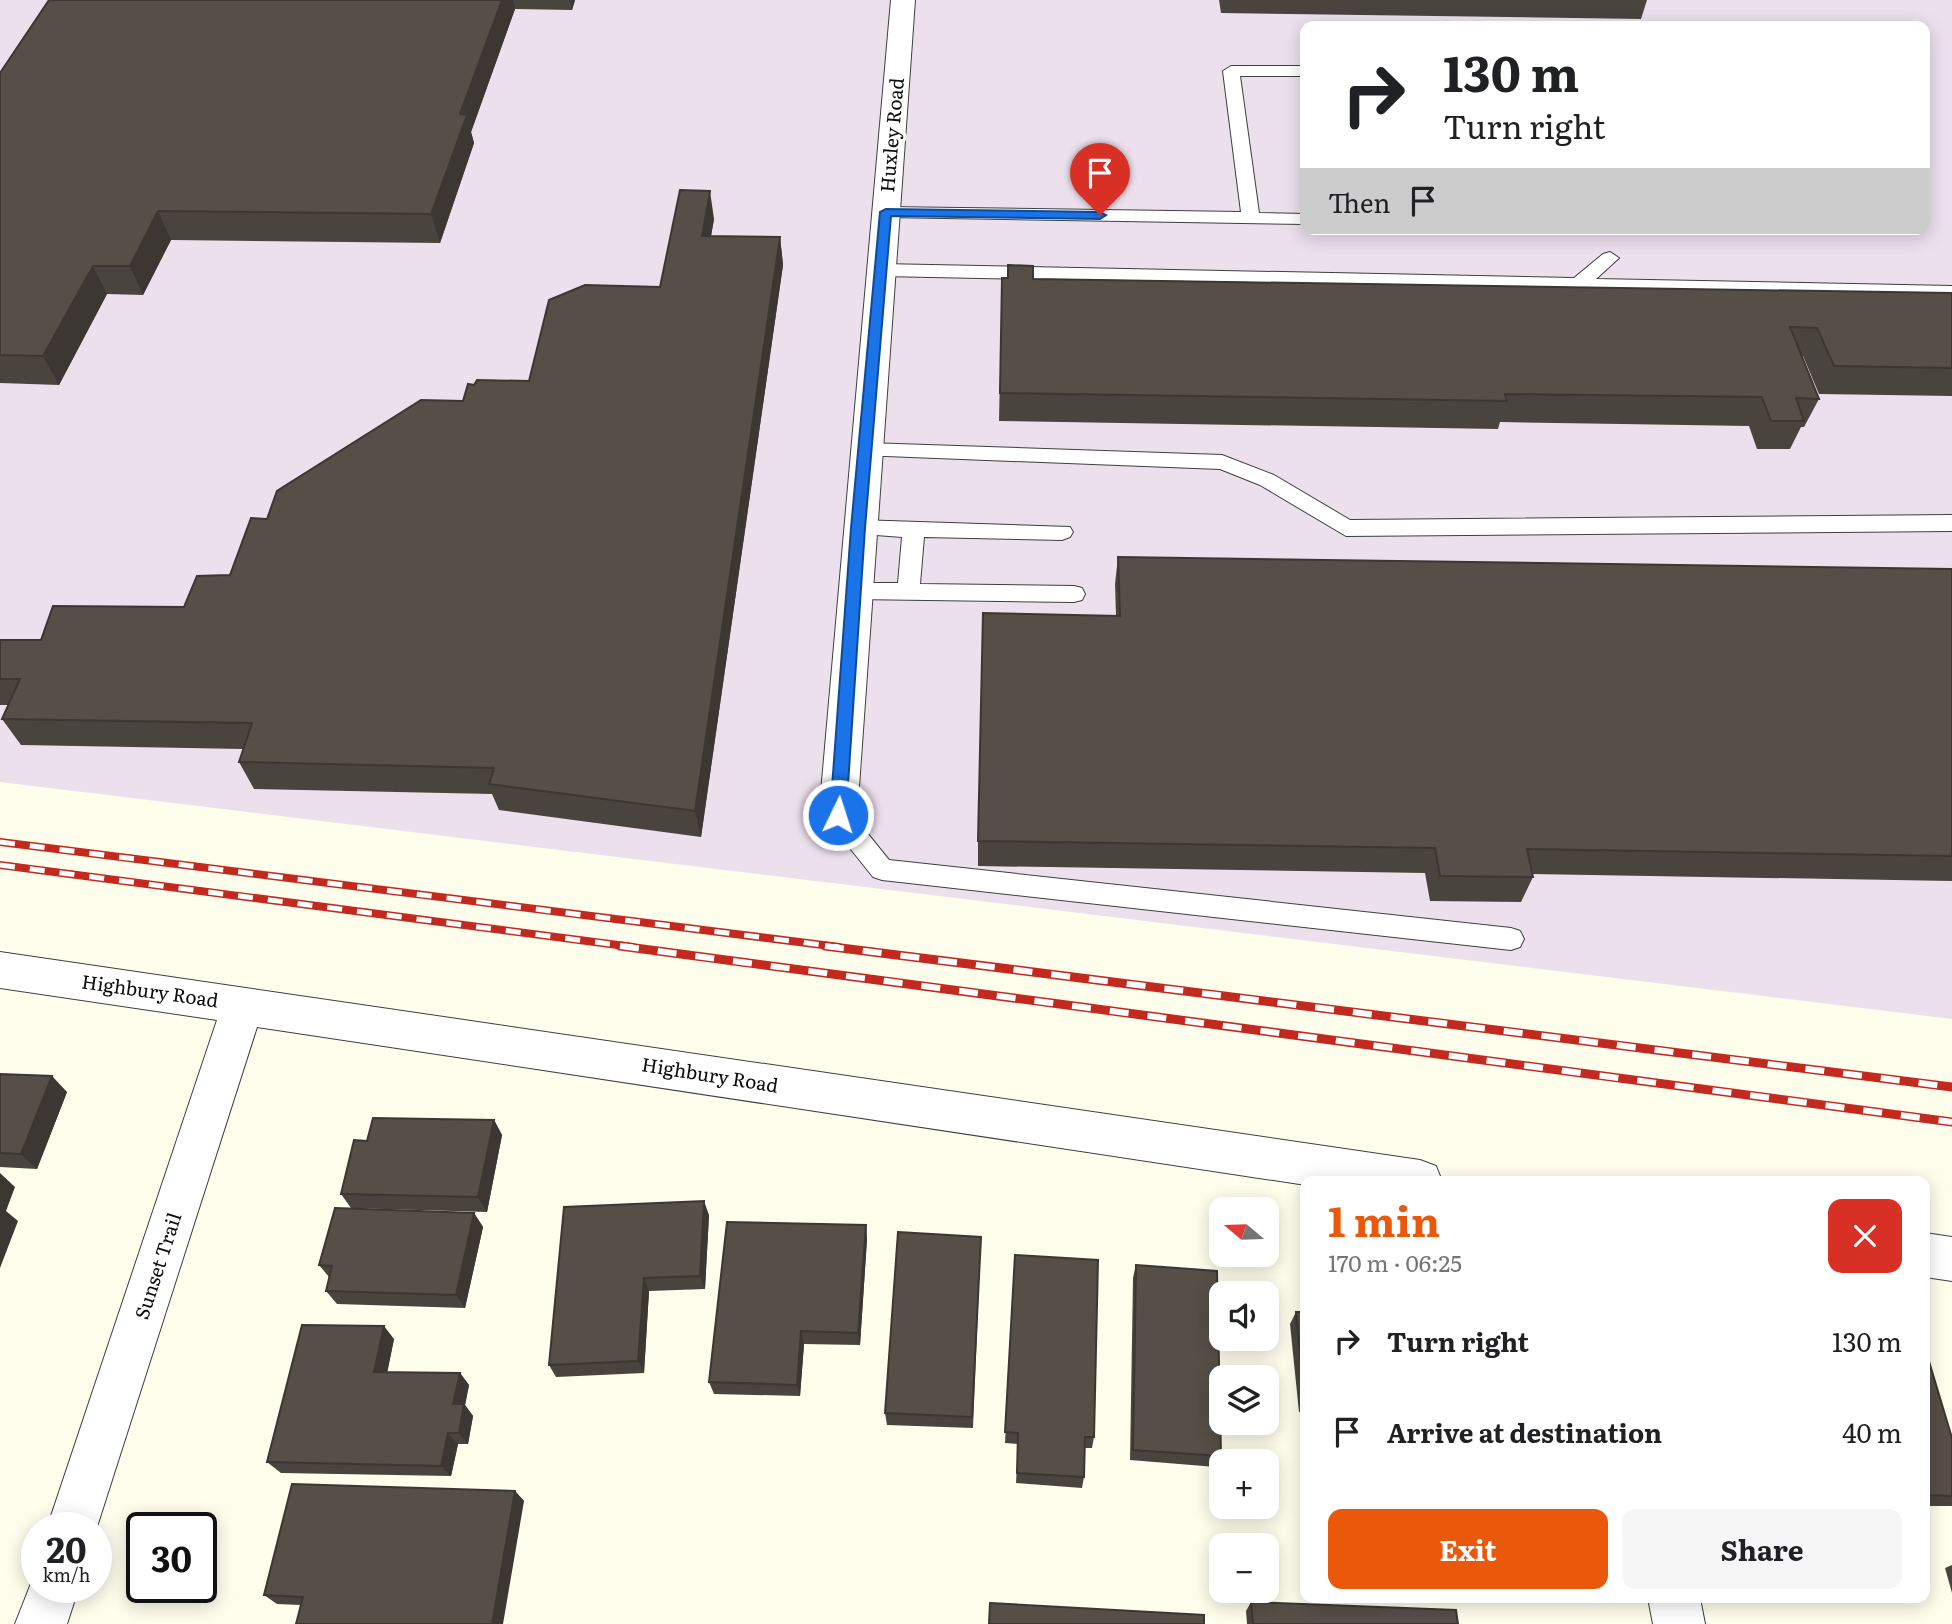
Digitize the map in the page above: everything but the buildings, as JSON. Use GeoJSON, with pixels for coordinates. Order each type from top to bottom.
{"type":"FeatureCollection","features":[{"type":"Feature","properties":{"kind":"street","name":"Huxley Road"},"geometry":{"type":"LineString","coordinates":[[838,815],[858,528],[867,450],[903,0]]}},
{"type":"Feature","properties":{"kind":"street","name":"Highbury Road"},"geometry":{"type":"LineString","coordinates":[[0,971],[243,1004],[1387,1176]]}},
{"type":"Feature","properties":{"kind":"street","name":"Sunset Trail"},"geometry":{"type":"LineString","coordinates":[[77,1512],[243,1004]]}},
{"type":"Feature","properties":{"kind":"street"},"geometry":{"type":"LineString","coordinates":[[1930,1256],[1952,1259]]}},
{"type":"Feature","properties":{"kind":"street"},"geometry":{"type":"LineString","coordinates":[[41,1624],[48,1603]]}},
{"type":"Feature","properties":{"kind":"street"},"geometry":{"type":"LineString","coordinates":[[1675,1603],[1679,1624]]}},
{"type":"Feature","properties":{"kind":"lane"},"geometry":{"type":"LineString","coordinates":[[1251,218],[1231,71],[1300,71]]}},
{"type":"Feature","properties":{"kind":"lane"},"geometry":{"type":"LineString","coordinates":[[886,212],[1300,219]]}},
{"type":"Feature","properties":{"kind":"lane"},"geometry":{"type":"LineString","coordinates":[[1576,286],[1610,258]]}},
{"type":"Feature","properties":{"kind":"lane"},"geometry":{"type":"LineString","coordinates":[[881,270],[1952,292]]}},
{"type":"Feature","properties":{"kind":"lane"},"geometry":{"type":"LineString","coordinates":[[867,450],[1222,462],[1267,480],[1346,528],[1952,523]]}},
{"type":"Feature","properties":{"kind":"lane"},"geometry":{"type":"LineString","coordinates":[[858,528],[1062,532]]}},
{"type":"Feature","properties":{"kind":"lane"},"geometry":{"type":"LineString","coordinates":[[908,591],[914,529]]}},
{"type":"Feature","properties":{"kind":"lane"},"geometry":{"type":"LineString","coordinates":[[854,591],[1074,594]]}},
{"type":"Feature","properties":{"kind":"lane"},"geometry":{"type":"LineString","coordinates":[[838,815],[882,870],[1511,939]]}},
{"type":"Feature","properties":{"kind":"shaded area"},"geometry":{"type":"Polygon","coordinates":[[[0,0],[1952,0],[1952,1019],[0,782],[0,0]]]}},
{"type":"Feature","properties":{"kind":"railway"},"geometry":{"type":"LineString","coordinates":[[0,842],[839,947]]}},
{"type":"Feature","properties":{"kind":"railway"},"geometry":{"type":"LineString","coordinates":[[0,865],[633,947]]}},
{"type":"Feature","properties":{"kind":"railway"},"geometry":{"type":"LineString","coordinates":[[620,946],[1952,1122]]}},
{"type":"Feature","properties":{"kind":"railway"},"geometry":{"type":"LineString","coordinates":[[825,946],[1952,1087]]}},
{"type":"Feature","properties":{"kind":"route"},"geometry":{"type":"LineString","coordinates":[[838,815],[858,528],[886,212],[1100,215]]}}]}
